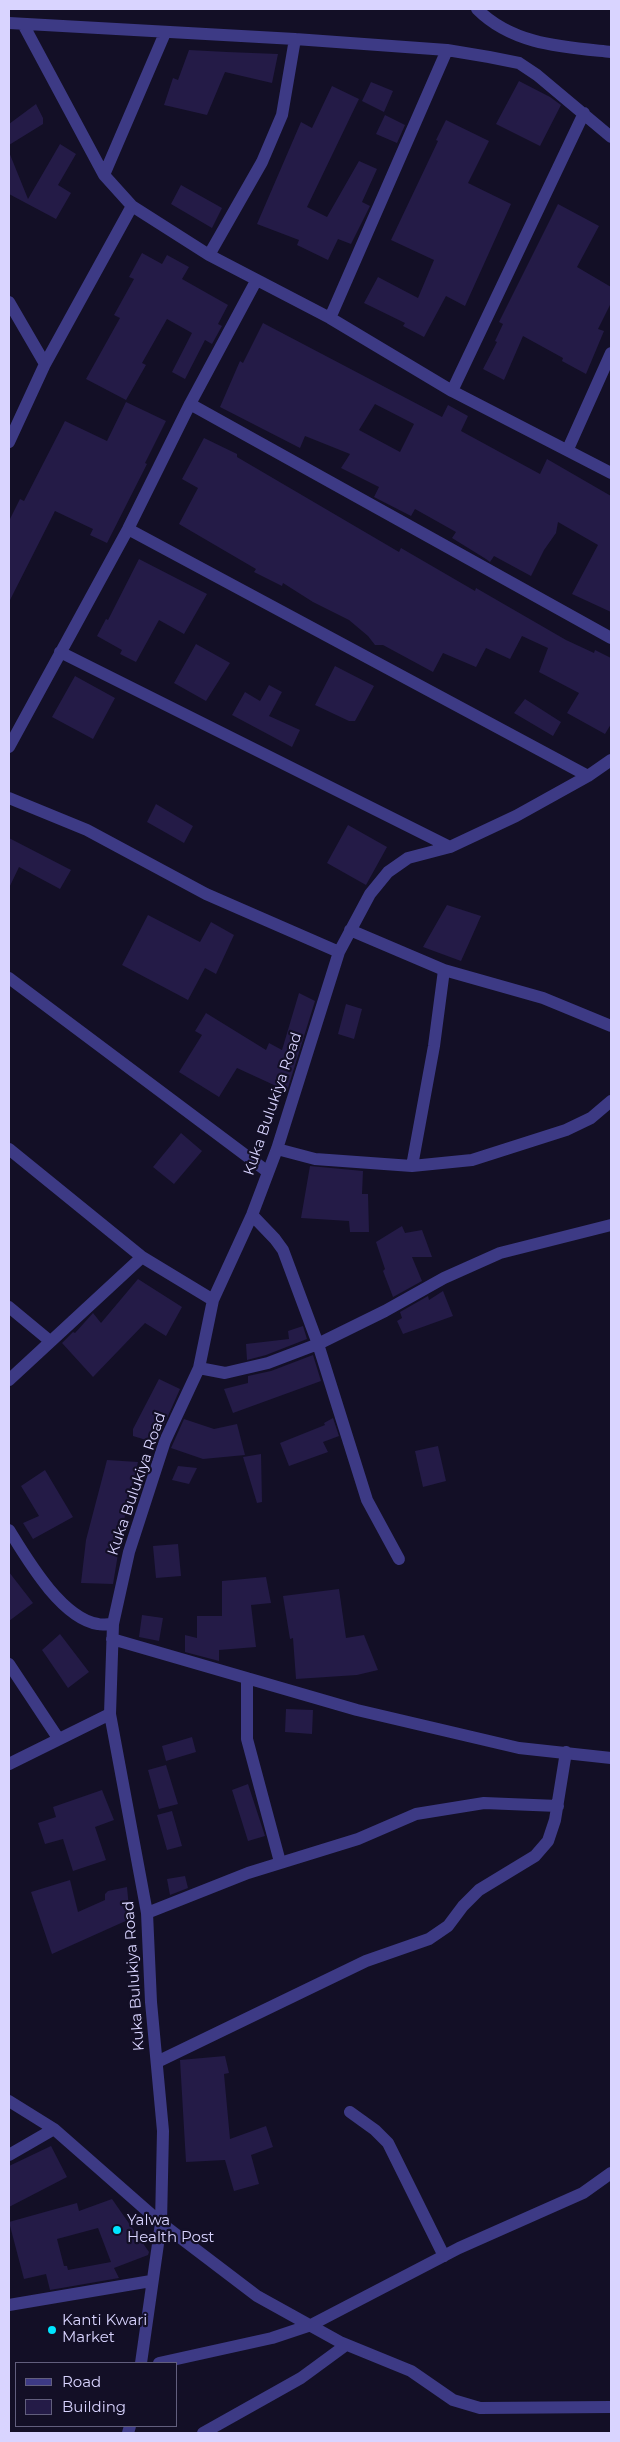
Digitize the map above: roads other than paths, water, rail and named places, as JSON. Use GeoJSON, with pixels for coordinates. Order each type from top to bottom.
{"type":"FeatureCollection","features":[{"type":"Feature","properties":{"kind":"street"},"geometry":{"type":"LineString","coordinates":[[477,9],[485,17],[512,34],[550,46],[611,52]]}},
{"type":"Feature","properties":{"kind":"street"},"geometry":{"type":"LineString","coordinates":[[9,23],[295,39],[447,50],[519,63],[537,75],[611,137]]}},
{"type":"Feature","properties":{"kind":"street"},"geometry":{"type":"LineString","coordinates":[[23,24],[104,175],[132,206],[209,255],[330,318],[452,391],[568,449],[611,473]]}},
{"type":"Feature","properties":{"kind":"street"},"geometry":{"type":"LineString","coordinates":[[104,175],[165,33]]}},
{"type":"Feature","properties":{"kind":"street"},"geometry":{"type":"LineString","coordinates":[[209,255],[262,162],[282,115],[295,39]]}},
{"type":"Feature","properties":{"kind":"street"},"geometry":{"type":"LineString","coordinates":[[330,318],[447,50]]}},
{"type":"Feature","properties":{"kind":"street"},"geometry":{"type":"LineString","coordinates":[[452,391],[584,113]]}},
{"type":"Feature","properties":{"kind":"street"},"geometry":{"type":"LineString","coordinates":[[9,442],[45,364],[132,206]]}},
{"type":"Feature","properties":{"kind":"street"},"geometry":{"type":"LineString","coordinates":[[9,747],[128,529],[190,404],[256,281]]}},
{"type":"Feature","properties":{"kind":"street"},"geometry":{"type":"LineString","coordinates":[[9,302],[45,364]]}},
{"type":"Feature","properties":{"kind":"street"},"geometry":{"type":"LineString","coordinates":[[568,449],[611,353]]}},
{"type":"Feature","properties":{"kind":"street"},"geometry":{"type":"LineString","coordinates":[[190,404],[611,638]]}},
{"type":"Feature","properties":{"kind":"street"},"geometry":{"type":"LineString","coordinates":[[128,529],[588,776]]}},
{"type":"Feature","properties":{"kind":"street"},"geometry":{"type":"LineString","coordinates":[[60,652],[450,848]]}},
{"type":"Feature","properties":{"kind":"street","name":"Kuka Bulukiya Road"},"geometry":{"type":"LineString","coordinates":[[141,2362],[151,2281],[161,2223],[162,2131],[151,2002],[147,1913],[110,1714],[113,1624],[129,1552],[165,1441],[198,1368],[213,1300],[252,1215],[277,1149],[338,952],[370,894],[388,872],[408,858],[450,848],[516,816],[588,776],[611,760]]}},
{"type":"Feature","properties":{"kind":"street"},"geometry":{"type":"LineString","coordinates":[[9,798],[87,830],[206,894],[338,952]]}},
{"type":"Feature","properties":{"kind":"street"},"geometry":{"type":"LineString","coordinates":[[350,930],[444,970],[542,998],[611,1026]]}},
{"type":"Feature","properties":{"kind":"street"},"geometry":{"type":"LineString","coordinates":[[412,1166],[434,1046],[444,970]]}},
{"type":"Feature","properties":{"kind":"street"},"geometry":{"type":"LineString","coordinates":[[9,978],[268,1172]]}},
{"type":"Feature","properties":{"kind":"street"},"geometry":{"type":"LineString","coordinates":[[277,1149],[315,1159],[412,1166],[472,1160],[566,1130],[591,1118],[611,1101]]}},
{"type":"Feature","properties":{"kind":"street"},"geometry":{"type":"LineString","coordinates":[[9,1149],[142,1257],[213,1300]]}},
{"type":"Feature","properties":{"kind":"street"},"geometry":{"type":"LineString","coordinates":[[252,1215],[283,1250],[318,1344],[367,1500],[399,1559]]}},
{"type":"Feature","properties":{"kind":"street"},"geometry":{"type":"LineString","coordinates":[[198,1368],[224,1373],[239,1371],[318,1344],[444,1278],[500,1253],[611,1225]]}},
{"type":"Feature","properties":{"kind":"street"},"geometry":{"type":"LineString","coordinates":[[9,1380],[142,1257]]}},
{"type":"Feature","properties":{"kind":"street"},"geometry":{"type":"LineString","coordinates":[[9,1307],[50,1341]]}},
{"type":"Feature","properties":{"kind":"street"},"geometry":{"type":"LineString","coordinates":[[9,1530],[27,1558],[65,1607],[98,1624],[113,1624]]}},
{"type":"Feature","properties":{"kind":"street"},"geometry":{"type":"LineString","coordinates":[[112,1639],[357,1710],[510,1746],[611,1758]]}},
{"type":"Feature","properties":{"kind":"street"},"geometry":{"type":"LineString","coordinates":[[9,1664],[58,1738]]}},
{"type":"Feature","properties":{"kind":"street"},"geometry":{"type":"LineString","coordinates":[[247,1678],[247,1738],[280,1862]]}},
{"type":"Feature","properties":{"kind":"street"},"geometry":{"type":"LineString","coordinates":[[9,1764],[58,1738],[110,1714]]}},
{"type":"Feature","properties":{"kind":"street"},"geometry":{"type":"LineString","coordinates":[[157,2062],[366,1961],[429,1939],[448,1926],[463,1906],[479,1890],[535,1856],[548,1842],[558,1806],[566,1752]]}},
{"type":"Feature","properties":{"kind":"street"},"geometry":{"type":"LineString","coordinates":[[147,1913],[280,1862],[358,1839],[416,1814],[484,1803],[558,1806]]}},
{"type":"Feature","properties":{"kind":"street"},"geometry":{"type":"LineString","coordinates":[[9,2101],[54,2129],[161,2223],[257,2296],[311,2324],[346,2345],[411,2371],[453,2400],[480,2408],[611,2407]]}},
{"type":"Feature","properties":{"kind":"street"},"geometry":{"type":"LineString","coordinates":[[350,2112],[375,2130],[388,2143],[444,2256]]}},
{"type":"Feature","properties":{"kind":"street"},"geometry":{"type":"LineString","coordinates":[[9,2155],[54,2129]]}},
{"type":"Feature","properties":{"kind":"street"},"geometry":{"type":"LineString","coordinates":[[164,2362],[272,2338],[311,2324],[444,2256],[583,2193],[611,2173]]}},
{"type":"Feature","properties":{"kind":"street"},"geometry":{"type":"LineString","coordinates":[[9,2306],[151,2281]]}},
{"type":"Feature","properties":{"kind":"street"},"geometry":{"type":"LineString","coordinates":[[204,2433],[301,2378],[346,2345]]}},
{"type":"Feature","properties":{"kind":"place","name":"Yalwa Health Post"},"geometry":{"type":"Point","coordinates":[117,2230]}},
{"type":"Feature","properties":{"kind":"place","name":"Kanti Kwari Market"},"geometry":{"type":"Point","coordinates":[52,2330]}}]}
